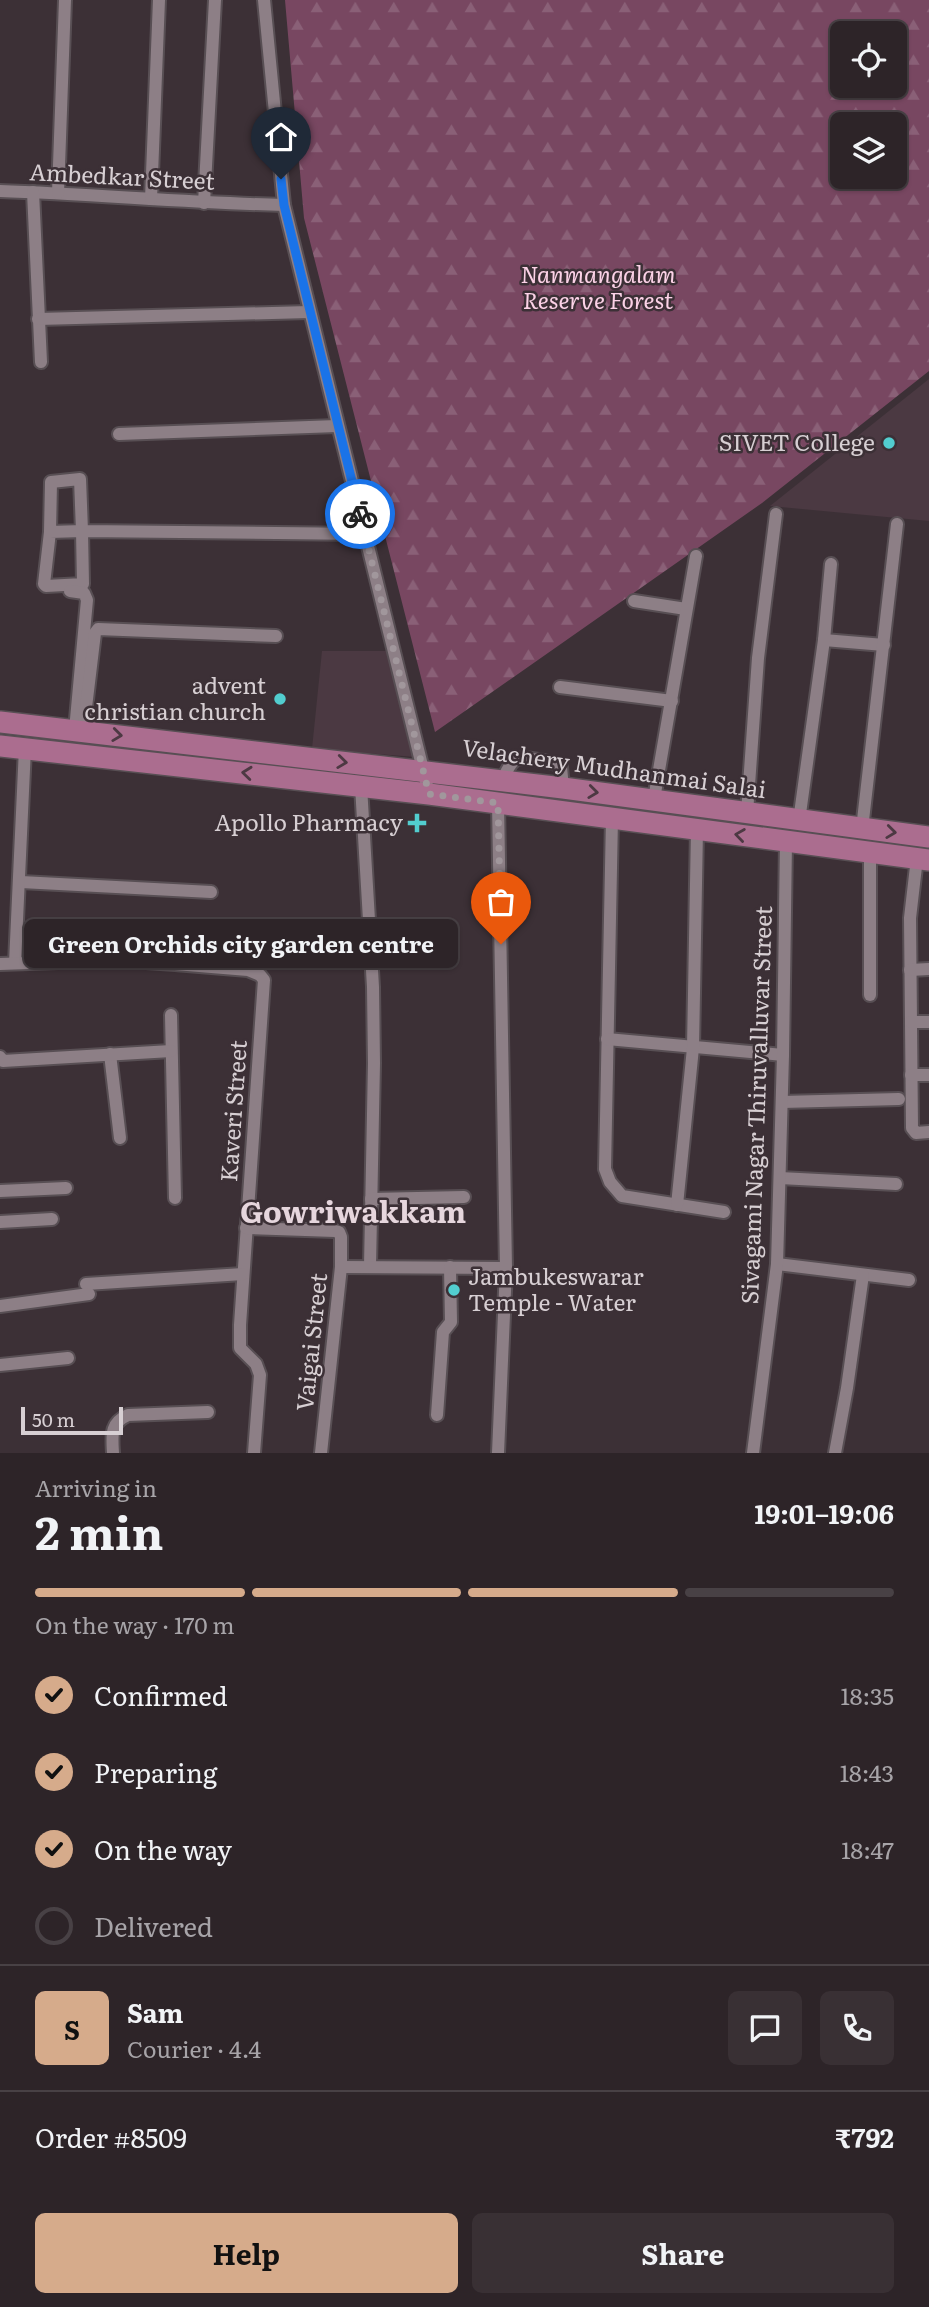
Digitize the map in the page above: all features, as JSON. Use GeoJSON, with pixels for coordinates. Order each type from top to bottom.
{"type":"FeatureCollection","features":[{"type":"Feature","properties":{"kind":"main road","name":"Velachery Mudhanmai Salai"},"geometry":{"type":"LineString","coordinates":[[0,722],[502,780],[929,837]]}},
{"type":"Feature","properties":{"kind":"main road","name":"Velachery Mudhanmai Salai"},"geometry":{"type":"LineString","coordinates":[[0,746],[429,794],[923,859]]}},
{"type":"Feature","properties":{"kind":"street"},"geometry":{"type":"LineString","coordinates":[[58,193],[65,0]]}},
{"type":"Feature","properties":{"kind":"street"},"geometry":{"type":"LineString","coordinates":[[151,199],[159,0]]}},
{"type":"Feature","properties":{"kind":"street"},"geometry":{"type":"LineString","coordinates":[[204,203],[215,0]]}},
{"type":"Feature","properties":{"kind":"street"},"geometry":{"type":"LineString","coordinates":[[264,0],[284,205],[429,794]]}},
{"type":"Feature","properties":{"kind":"street","name":"Ambedkar Street"},"geometry":{"type":"LineString","coordinates":[[0,191],[284,205]]}},
{"type":"Feature","properties":{"kind":"street"},"geometry":{"type":"LineString","coordinates":[[33,192],[41,362]]}},
{"type":"Feature","properties":{"kind":"street"},"geometry":{"type":"LineString","coordinates":[[38,319],[309,312]]}},
{"type":"Feature","properties":{"kind":"street"},"geometry":{"type":"LineString","coordinates":[[119,434],[337,426]]}},
{"type":"Feature","properties":{"kind":"street"},"geometry":{"type":"LineString","coordinates":[[80,479],[82,531],[83,584],[46,586],[51,481],[80,479]]}},
{"type":"Feature","properties":{"kind":"street"},"geometry":{"type":"LineString","coordinates":[[747,813],[758,658],[776,514]]}},
{"type":"Feature","properties":{"kind":"street"},"geometry":{"type":"LineString","coordinates":[[863,829],[897,524]]}},
{"type":"Feature","properties":{"kind":"street"},"geometry":{"type":"LineString","coordinates":[[50,532],[365,534]]}},
{"type":"Feature","properties":{"kind":"street"},"geometry":{"type":"LineString","coordinates":[[654,799],[696,556]]}},
{"type":"Feature","properties":{"kind":"street"},"geometry":{"type":"LineString","coordinates":[[799,821],[824,640],[831,564]]}},
{"type":"Feature","properties":{"kind":"street"},"geometry":{"type":"LineString","coordinates":[[51,590],[80,592],[86,596],[79,731]]}},
{"type":"Feature","properties":{"kind":"street"},"geometry":{"type":"LineString","coordinates":[[634,601],[686,609]]}},
{"type":"Feature","properties":{"kind":"street"},"geometry":{"type":"LineString","coordinates":[[79,731],[95,633],[98,629],[276,636]]}},
{"type":"Feature","properties":{"kind":"street"},"geometry":{"type":"LineString","coordinates":[[824,640],[884,645]]}},
{"type":"Feature","properties":{"kind":"street"},"geometry":{"type":"LineString","coordinates":[[560,687],[672,701]]}},
{"type":"Feature","properties":{"kind":"street"},"geometry":{"type":"LineString","coordinates":[[0,964],[15,963],[25,748]]}},
{"type":"Feature","properties":{"kind":"street"},"geometry":{"type":"LineString","coordinates":[[361,786],[373,987],[370,1266]]}},
{"type":"Feature","properties":{"kind":"street"},"geometry":{"type":"LineString","coordinates":[[498,803],[506,1268],[498,1453]]}},
{"type":"Feature","properties":{"kind":"street"},"geometry":{"type":"LineString","coordinates":[[612,818],[605,1169],[610,1182],[622,1196],[724,1212]]}},
{"type":"Feature","properties":{"kind":"street"},"geometry":{"type":"LineString","coordinates":[[677,1205],[693,1048],[696,829]]}},
{"type":"Feature","properties":{"kind":"street","name":"Sivagami Nagar Thiruvalluvar Street"},"geometry":{"type":"LineString","coordinates":[[753,1453],[777,1264],[786,841]]}},
{"type":"Feature","properties":{"kind":"street"},"geometry":{"type":"LineString","coordinates":[[870,852],[870,995]]}},
{"type":"Feature","properties":{"kind":"street"},"geometry":{"type":"LineString","coordinates":[[923,859],[910,918],[912,1128],[916,1133],[929,1132]]}},
{"type":"Feature","properties":{"kind":"street"},"geometry":{"type":"LineString","coordinates":[[20,882],[211,892]]}},
{"type":"Feature","properties":{"kind":"street","name":"Kaveri Street"},"geometry":{"type":"LineString","coordinates":[[15,963],[117,960],[248,970],[260,975],[264,980],[240,1348],[256,1364],[260,1376],[254,1453]]}},
{"type":"Feature","properties":{"kind":"street"},"geometry":{"type":"LineString","coordinates":[[910,970],[929,969]]}},
{"type":"Feature","properties":{"kind":"street"},"geometry":{"type":"LineString","coordinates":[[171,1014],[175,1198]]}},
{"type":"Feature","properties":{"kind":"street"},"geometry":{"type":"LineString","coordinates":[[911,1023],[929,1022]]}},
{"type":"Feature","properties":{"kind":"street"},"geometry":{"type":"LineString","coordinates":[[607,1039],[783,1055]]}},
{"type":"Feature","properties":{"kind":"street"},"geometry":{"type":"LineString","coordinates":[[0,1057],[3,1060],[171,1051]]}},
{"type":"Feature","properties":{"kind":"street"},"geometry":{"type":"LineString","coordinates":[[110,1054],[120,1138]]}},
{"type":"Feature","properties":{"kind":"street"},"geometry":{"type":"LineString","coordinates":[[911,1075],[929,1074]]}},
{"type":"Feature","properties":{"kind":"street"},"geometry":{"type":"LineString","coordinates":[[782,1102],[899,1099]]}},
{"type":"Feature","properties":{"kind":"street"},"geometry":{"type":"LineString","coordinates":[[780,1178],[896,1184]]}},
{"type":"Feature","properties":{"kind":"street"},"geometry":{"type":"LineString","coordinates":[[0,1191],[66,1188]]}},
{"type":"Feature","properties":{"kind":"street"},"geometry":{"type":"LineString","coordinates":[[371,1199],[464,1197]]}},
{"type":"Feature","properties":{"kind":"street"},"geometry":{"type":"LineString","coordinates":[[0,1222],[52,1219]]}},
{"type":"Feature","properties":{"kind":"street","name":"Vaigai Street"},"geometry":{"type":"LineString","coordinates":[[246,1228],[335,1231],[340,1234],[341,1267],[321,1453]]}},
{"type":"Feature","properties":{"kind":"street"},"geometry":{"type":"LineString","coordinates":[[777,1264],[909,1280]]}},
{"type":"Feature","properties":{"kind":"street"},"geometry":{"type":"LineString","coordinates":[[341,1267],[506,1268]]}},
{"type":"Feature","properties":{"kind":"street"},"geometry":{"type":"LineString","coordinates":[[437,1415],[443,1332],[451,1322],[450,1267]]}},
{"type":"Feature","properties":{"kind":"street"},"geometry":{"type":"LineString","coordinates":[[0,1307],[87,1289],[243,1274]]}},
{"type":"Feature","properties":{"kind":"street"},"geometry":{"type":"LineString","coordinates":[[835,1453],[863,1275]]}},
{"type":"Feature","properties":{"kind":"street"},"geometry":{"type":"LineString","coordinates":[[0,1365],[68,1358]]}},
{"type":"Feature","properties":{"kind":"street"},"geometry":{"type":"LineString","coordinates":[[113,1453],[112,1429],[119,1419],[128,1415],[208,1412]]}},
{"type":"Feature","properties":{"kind":"shaded area","name":"SIVET College"},"geometry":{"type":"Polygon","coordinates":[[[929,379],[929,521],[770,506],[929,379]]]}},
{"type":"Feature","properties":{"kind":"shaded area"},"geometry":{"type":"Polygon","coordinates":[[[322,651],[387,651],[416,757],[312,749],[322,651]]]}},
{"type":"Feature","properties":{"kind":"green space","name":"Nanmangalam Reserve Forest"},"geometry":{"type":"Polygon","coordinates":[[[285,0],[929,0],[929,371],[762,503],[435,732],[304,218],[285,0]]]}},
{"type":"Feature","properties":{"kind":"way so far"},"geometry":{"type":"LineString","coordinates":[[360,514],[429,794],[498,803],[501,944]]}},
{"type":"Feature","properties":{"kind":"place","name":"SIVET College"},"geometry":{"type":"Point","coordinates":[889,443]}},
{"type":"Feature","properties":{"kind":"place","name":"advent christian church"},"geometry":{"type":"Point","coordinates":[280,699]}},
{"type":"Feature","properties":{"kind":"place","name":"Apollo Pharmacy"},"geometry":{"type":"Point","coordinates":[417,823]}},
{"type":"Feature","properties":{"kind":"place","name":"Green Orchids city garden centre"},"geometry":{"type":"Point","coordinates":[501,944]}},
{"type":"Feature","properties":{"kind":"place","name":"Jambukeswarar Temple - Water"},"geometry":{"type":"Point","coordinates":[454,1290]}},
{"type":"Feature","properties":{"kind":"district","name":"Gowriwakkam"},"geometry":{"type":"Point","coordinates":[353,1213]}},
{"type":"Feature","properties":{"kind":"route"},"geometry":{"type":"LineString","coordinates":[[281,179],[284,205],[314,335],[360,514]]}}]}
